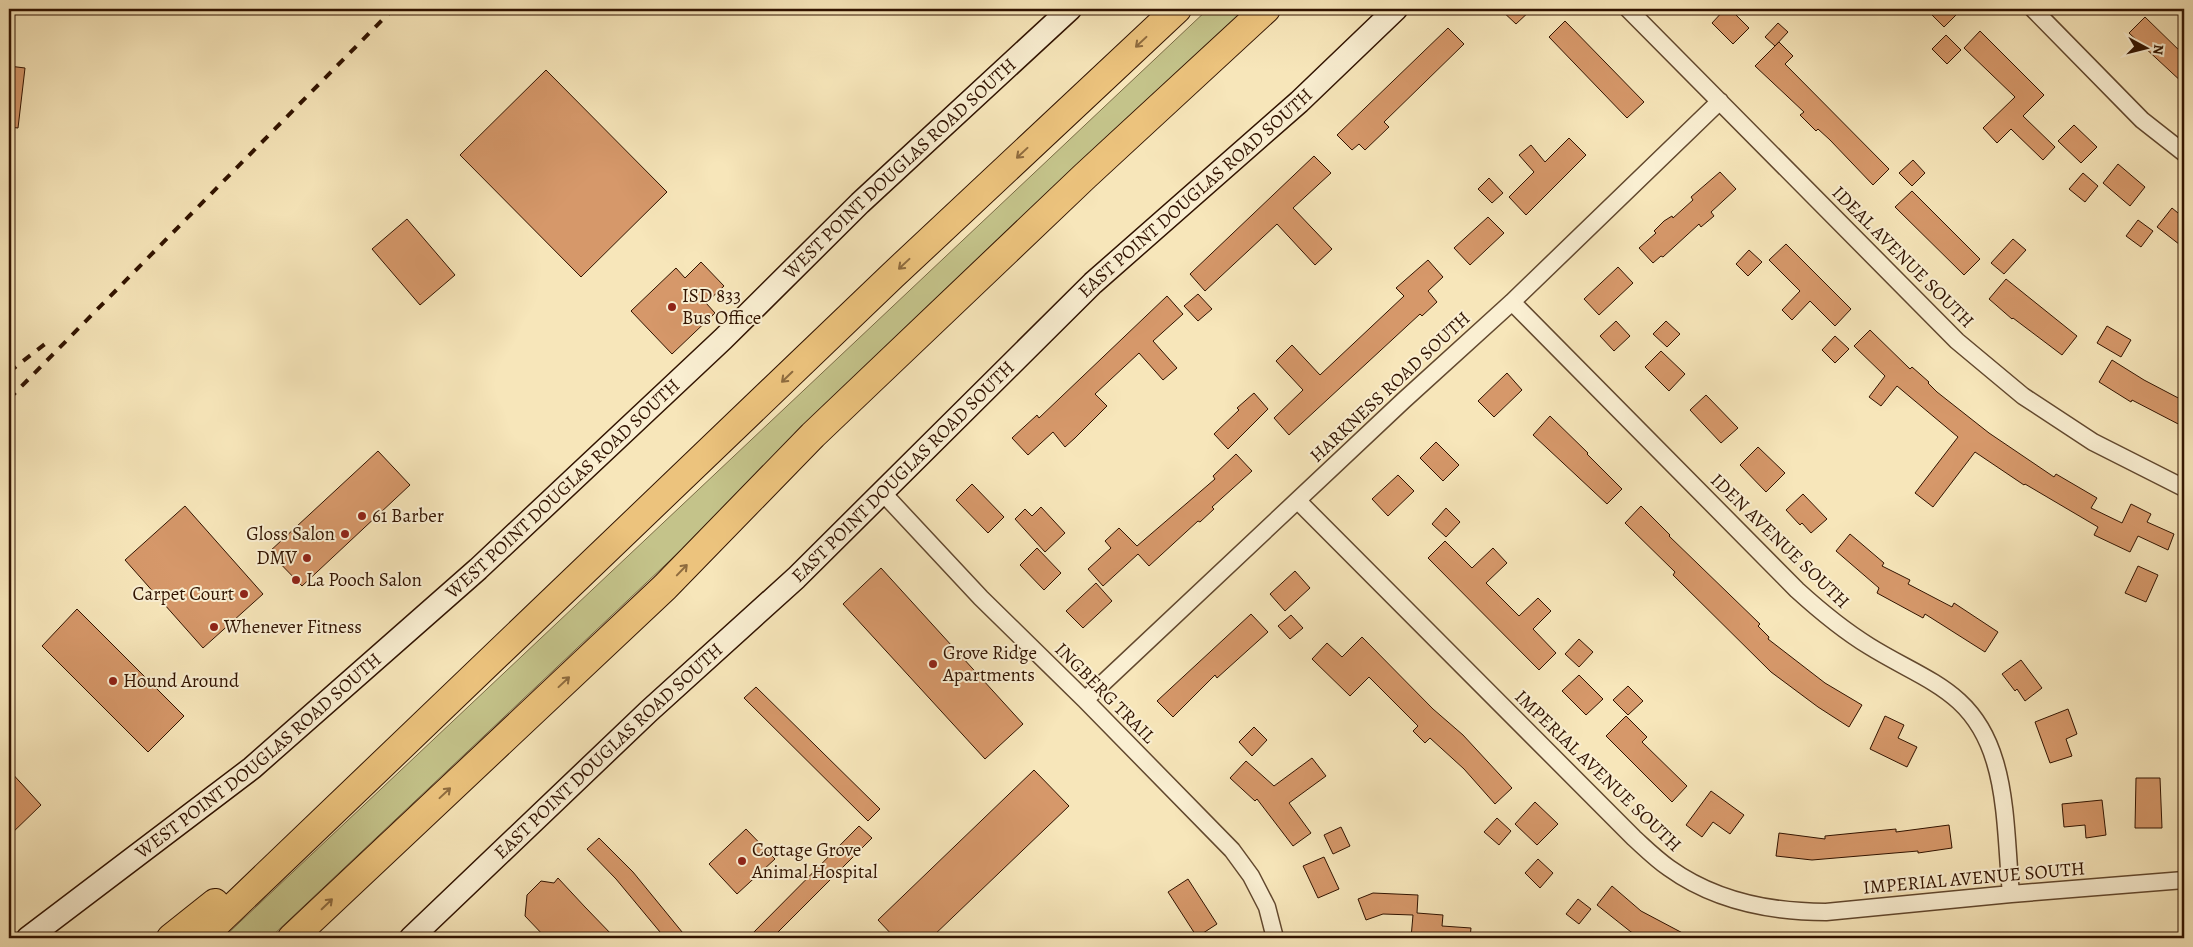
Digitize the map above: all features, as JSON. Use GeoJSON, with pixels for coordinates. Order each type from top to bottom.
{"type":"FeatureCollection","features":[{"type":"Feature","properties":{"kind":"highway"},"geometry":{"type":"LineString","coordinates":[[201,938],[892,276],[1176,9]]}},
{"type":"Feature","properties":{"kind":"highway"},"geometry":{"type":"LineString","coordinates":[[292,938],[665,587],[813,435],[1085,176],[1266,9]]}},
{"type":"Feature","properties":{"kind":"highway"},"geometry":{"type":"LineString","coordinates":[[171,938],[358,788]]}},
{"type":"Feature","properties":{"kind":"street","name":"WEST POINT DOUGLAS ROAD SOUTH"},"geometry":{"type":"LineString","coordinates":[[28,938],[252,768],[478,569],[723,340],[860,203],[1070,9]]}},
{"type":"Feature","properties":{"kind":"street","name":"EAST POINT DOUGLAS ROAD SOUTH"},"geometry":{"type":"LineString","coordinates":[[411,938],[649,711],[796,578],[1093,283],[1298,102],[1396,9]]}},
{"type":"Feature","properties":{"kind":"street","name":"IDEAL AVENUE SOUTH"},"geometry":{"type":"LineString","coordinates":[[1628,9],[1957,341],[2023,396],[2093,442],[2184,488]]}},
{"type":"Feature","properties":{"kind":"street"},"geometry":{"type":"LineString","coordinates":[[2033,9],[2142,120],[2184,153]]}},
{"type":"Feature","properties":{"kind":"street","name":"HARKNESS ROAD SOUTH"},"geometry":{"type":"LineString","coordinates":[[1085,700],[1512,302],[1720,101]]}},
{"type":"Feature","properties":{"kind":"street","name":"IDEN AVENUE SOUTH"},"geometry":{"type":"LineString","coordinates":[[1512,302],[1821,612],[1868,646],[1937,684],[1964,705],[1975,718],[1995,762],[2000,787],[2011,894]]}},
{"type":"Feature","properties":{"kind":"street","name":"INGBERG TRAIL"},"geometry":{"type":"LineString","coordinates":[[882,492],[981,598],[1085,700],[1232,850],[1251,876],[1267,907],[1275,938]]}},
{"type":"Feature","properties":{"kind":"street","name":"IMPERIAL AVENUE SOUTH"},"geometry":{"type":"LineString","coordinates":[[1298,501],[1634,838],[1669,868],[1703,888],[1735,900],[1766,908],[1798,912],[1826,912],[2184,880]]}},
{"type":"Feature","properties":{"kind":"shaded area"},"geometry":{"type":"Polygon","coordinates":[[[1208,9],[1254,9],[270,938],[223,938],[1208,9]]]}},
{"type":"Feature","properties":{"kind":"building"},"geometry":{"type":"Polygon","coordinates":[[[1500,9],[1532,9],[1516,24],[1500,9]]]}},
{"type":"Feature","properties":{"kind":"building"},"geometry":{"type":"Polygon","coordinates":[[[1725,9],[1730,9],[1749,28],[1733,44],[1712,23],[1725,9]]]}},
{"type":"Feature","properties":{"kind":"building"},"geometry":{"type":"Polygon","coordinates":[[[1926,9],[1962,9],[1944,27],[1926,9]]]}},
{"type":"Feature","properties":{"kind":"building"},"geometry":{"type":"Polygon","coordinates":[[[2145,17],[2184,55],[2184,84],[2129,33],[2145,17]]]}},
{"type":"Feature","properties":{"kind":"building"},"geometry":{"type":"Polygon","coordinates":[[[1565,21],[1644,102],[1627,118],[1549,37],[1565,21]]]}},
{"type":"Feature","properties":{"kind":"building"},"geometry":{"type":"Polygon","coordinates":[[[1778,23],[1788,32],[1775,46],[1765,37],[1778,23]]]}},
{"type":"Feature","properties":{"kind":"building"},"geometry":{"type":"Polygon","coordinates":[[[1448,28],[1464,44],[1384,122],[1389,127],[1365,150],[1359,144],[1352,150],[1337,135],[1448,28]]]}},
{"type":"Feature","properties":{"kind":"building"},"geometry":{"type":"Polygon","coordinates":[[[1980,31],[2044,95],[2023,116],[2055,147],[2043,160],[2011,129],[1997,143],[1983,128],[2015,97],[1964,48],[1980,31]]]}},
{"type":"Feature","properties":{"kind":"building"},"geometry":{"type":"Polygon","coordinates":[[[1946,35],[1961,50],[1947,64],[1932,49],[1946,35]]]}},
{"type":"Feature","properties":{"kind":"building"},"geometry":{"type":"Polygon","coordinates":[[[1779,42],[1793,56],[1785,64],[1889,169],[1873,185],[1830,140],[1818,129],[1816,131],[1800,115],[1804,112],[1755,66],[1779,42]]]}},
{"type":"Feature","properties":{"kind":"building"},"geometry":{"type":"Polygon","coordinates":[[[9,66],[25,68],[18,128],[9,127],[9,66]]]}},
{"type":"Feature","properties":{"kind":"building"},"geometry":{"type":"Polygon","coordinates":[[[546,70],[667,192],[581,277],[460,155],[546,70]]]}},
{"type":"Feature","properties":{"kind":"building"},"geometry":{"type":"Polygon","coordinates":[[[2074,125],[2097,147],[2081,163],[2058,141],[2074,125]]]}},
{"type":"Feature","properties":{"kind":"building"},"geometry":{"type":"Polygon","coordinates":[[[1569,138],[1586,155],[1526,215],[1509,197],[1534,172],[1519,155],[1531,145],[1545,162],[1569,138]]]}},
{"type":"Feature","properties":{"kind":"building"},"geometry":{"type":"Polygon","coordinates":[[[1314,156],[1331,173],[1293,208],[1332,249],[1315,265],[1277,224],[1205,291],[1190,274],[1314,156]]]}},
{"type":"Feature","properties":{"kind":"building"},"geometry":{"type":"Polygon","coordinates":[[[1913,160],[1925,173],[1912,186],[1899,173],[1913,160]]]}},
{"type":"Feature","properties":{"kind":"building"},"geometry":{"type":"Polygon","coordinates":[[[2118,164],[2145,187],[2130,206],[2103,183],[2118,164]]]}},
{"type":"Feature","properties":{"kind":"building"},"geometry":{"type":"Polygon","coordinates":[[[1720,172],[1736,189],[1711,212],[1714,216],[1701,227],[1699,224],[1663,257],[1661,256],[1653,263],[1639,248],[1656,233],[1654,231],[1664,221],[1672,216],[1673,218],[1693,200],[1691,197],[1720,172]]]}},
{"type":"Feature","properties":{"kind":"building"},"geometry":{"type":"Polygon","coordinates":[[[2083,173],[2098,186],[2085,202],[2069,189],[2083,173]]]}},
{"type":"Feature","properties":{"kind":"building"},"geometry":{"type":"Polygon","coordinates":[[[1489,178],[1503,193],[1492,203],[1478,189],[1489,178]]]}},
{"type":"Feature","properties":{"kind":"building"},"geometry":{"type":"Polygon","coordinates":[[[1912,191],[1980,259],[1964,275],[1895,207],[1912,191]]]}},
{"type":"Feature","properties":{"kind":"building"},"geometry":{"type":"Polygon","coordinates":[[[2172,208],[2184,218],[2184,248],[2157,227],[2172,208]]]}},
{"type":"Feature","properties":{"kind":"building"},"geometry":{"type":"Polygon","coordinates":[[[1488,217],[1504,233],[1470,265],[1454,248],[1488,217]]]}},
{"type":"Feature","properties":{"kind":"building"},"geometry":{"type":"Polygon","coordinates":[[[407,219],[455,275],[420,305],[372,249],[407,219]]]}},
{"type":"Feature","properties":{"kind":"building"},"geometry":{"type":"Polygon","coordinates":[[[2138,220],[2153,231],[2141,247],[2126,236],[2138,220]]]}},
{"type":"Feature","properties":{"kind":"building"},"geometry":{"type":"Polygon","coordinates":[[[2013,239],[2026,250],[2004,274],[1991,263],[2013,239]]]}},
{"type":"Feature","properties":{"kind":"building"},"geometry":{"type":"Polygon","coordinates":[[[1786,244],[1851,309],[1835,326],[1810,301],[1792,320],[1782,310],[1800,291],[1769,260],[1786,244]]]}},
{"type":"Feature","properties":{"kind":"building"},"geometry":{"type":"Polygon","coordinates":[[[1749,250],[1762,262],[1748,276],[1736,264],[1749,250]]]}},
{"type":"Feature","properties":{"kind":"building"},"geometry":{"type":"Polygon","coordinates":[[[1428,260],[1443,277],[1428,291],[1437,302],[1422,316],[1420,314],[1289,435],[1274,418],[1303,390],[1276,361],[1292,345],[1320,375],[1404,296],[1396,288],[1428,260]]]}},
{"type":"Feature","properties":{"kind":"building","name":"ISD 833 Bus Office"},"geometry":{"type":"Polygon","coordinates":[[[701,262],[724,286],[706,303],[715,313],[672,354],[631,311],[676,268],[685,278],[701,262]]]}},
{"type":"Feature","properties":{"kind":"building"},"geometry":{"type":"Polygon","coordinates":[[[1618,267],[1633,283],[1599,315],[1584,299],[1618,267]]]}},
{"type":"Feature","properties":{"kind":"building"},"geometry":{"type":"Polygon","coordinates":[[[2006,279],[2077,336],[2062,355],[2012,319],[1989,299],[2006,279]]]}},
{"type":"Feature","properties":{"kind":"building"},"geometry":{"type":"Polygon","coordinates":[[[1198,294],[1212,309],[1198,321],[1184,306],[1198,294]]]}},
{"type":"Feature","properties":{"kind":"building"},"geometry":{"type":"Polygon","coordinates":[[[1167,296],[1183,314],[1153,341],[1177,368],[1163,380],[1139,353],[1095,394],[1107,406],[1075,438],[1065,447],[1053,432],[1028,455],[1012,438],[1037,415],[1039,418],[1167,296]]]}},
{"type":"Feature","properties":{"kind":"building"},"geometry":{"type":"Polygon","coordinates":[[[1616,321],[1630,336],[1614,351],[1600,336],[1616,321]]]}},
{"type":"Feature","properties":{"kind":"building"},"geometry":{"type":"Polygon","coordinates":[[[1666,321],[1680,334],[1667,347],[1653,334],[1666,321]]]}},
{"type":"Feature","properties":{"kind":"building"},"geometry":{"type":"Polygon","coordinates":[[[2107,326],[2131,340],[2121,357],[2097,343],[2107,326]]]}},
{"type":"Feature","properties":{"kind":"building"},"geometry":{"type":"Polygon","coordinates":[[[1870,330],[1910,369],[1912,367],[1937,392],[1989,433],[2054,477],[2056,474],[2097,498],[2091,508],[2122,523],[2131,504],[2151,514],[2147,522],[2174,534],[2168,550],[2138,536],[2130,552],[2094,535],[2098,527],[2024,485],[1975,452],[1933,507],[1915,493],[1958,437],[1897,386],[1881,406],[1869,397],[1885,376],[1854,346],[1870,330]]]}},
{"type":"Feature","properties":{"kind":"building"},"geometry":{"type":"Polygon","coordinates":[[[1835,336],[1849,349],[1835,363],[1822,350],[1835,336]]]}},
{"type":"Feature","properties":{"kind":"building"},"geometry":{"type":"Polygon","coordinates":[[[1661,351],[1685,374],[1669,391],[1645,367],[1661,351]]]}},
{"type":"Feature","properties":{"kind":"building"},"geometry":{"type":"Polygon","coordinates":[[[2112,360],[2144,380],[2184,401],[2184,427],[2132,400],[2131,402],[2099,382],[2112,360]]]}},
{"type":"Feature","properties":{"kind":"building"},"geometry":{"type":"Polygon","coordinates":[[[1507,373],[1522,390],[1494,417],[1478,401],[1507,373]]]}},
{"type":"Feature","properties":{"kind":"building"},"geometry":{"type":"Polygon","coordinates":[[[1254,393],[1268,409],[1228,449],[1214,434],[1239,410],[1237,408],[1254,393]]]}},
{"type":"Feature","properties":{"kind":"building"},"geometry":{"type":"Polygon","coordinates":[[[1706,395],[1738,428],[1721,443],[1690,410],[1706,395]]]}},
{"type":"Feature","properties":{"kind":"building"},"geometry":{"type":"Polygon","coordinates":[[[1550,416],[1622,489],[1607,504],[1533,435],[1550,416]]]}},
{"type":"Feature","properties":{"kind":"building"},"geometry":{"type":"Polygon","coordinates":[[[1436,442],[1459,465],[1443,481],[1420,458],[1436,442]]]}},
{"type":"Feature","properties":{"kind":"building"},"geometry":{"type":"Polygon","coordinates":[[[1758,447],[1785,473],[1766,492],[1740,465],[1758,447]]]}},
{"type":"Feature","properties":{"kind":"building"},"geometry":{"type":"Polygon","coordinates":[[[378,451],[410,485],[302,586],[269,552],[378,451]]]}},
{"type":"Feature","properties":{"kind":"building"},"geometry":{"type":"Polygon","coordinates":[[[1236,454],[1252,471],[1212,507],[1214,509],[1200,522],[1198,521],[1149,566],[1138,554],[1103,586],[1088,569],[1111,548],[1105,541],[1119,528],[1137,546],[1215,479],[1213,476],[1236,454]]]}},
{"type":"Feature","properties":{"kind":"building"},"geometry":{"type":"Polygon","coordinates":[[[1398,475],[1414,491],[1388,516],[1372,499],[1398,475]]]}},
{"type":"Feature","properties":{"kind":"building"},"geometry":{"type":"Polygon","coordinates":[[[972,484],[1004,517],[988,533],[956,500],[972,484]]]}},
{"type":"Feature","properties":{"kind":"building"},"geometry":{"type":"Polygon","coordinates":[[[1803,494],[1827,519],[1811,533],[1802,523],[1800,525],[1786,510],[1803,494]]]}},
{"type":"Feature","properties":{"kind":"building"},"geometry":{"type":"Polygon","coordinates":[[[185,506],[263,594],[203,648],[125,560],[185,506]]]}},
{"type":"Feature","properties":{"kind":"building"},"geometry":{"type":"Polygon","coordinates":[[[1641,506],[1669,536],[1760,624],[1758,626],[1769,637],[1768,639],[1825,683],[1862,705],[1849,727],[1818,707],[1771,672],[1673,575],[1675,572],[1625,523],[1641,506]]]}},
{"type":"Feature","properties":{"kind":"building"},"geometry":{"type":"Polygon","coordinates":[[[1041,507],[1065,533],[1045,552],[1015,519],[1025,509],[1032,516],[1041,507]]]}},
{"type":"Feature","properties":{"kind":"building"},"geometry":{"type":"Polygon","coordinates":[[[1446,508],[1460,522],[1446,537],[1432,524],[1446,508]]]}},
{"type":"Feature","properties":{"kind":"building"},"geometry":{"type":"Polygon","coordinates":[[[1850,534],[1884,563],[1882,566],[1910,580],[1908,584],[1952,607],[1954,603],[1998,632],[1985,652],[1925,614],[1923,618],[1877,593],[1879,588],[1836,551],[1850,534]]]}},
{"type":"Feature","properties":{"kind":"building"},"geometry":{"type":"Polygon","coordinates":[[[1445,541],[1472,568],[1493,548],[1507,563],[1486,583],[1519,616],[1538,598],[1551,611],[1533,629],[1556,653],[1539,670],[1428,558],[1445,541]]]}},
{"type":"Feature","properties":{"kind":"building"},"geometry":{"type":"Polygon","coordinates":[[[1037,548],[1061,573],[1044,590],[1020,565],[1037,548]]]}},
{"type":"Feature","properties":{"kind":"building"},"geometry":{"type":"Polygon","coordinates":[[[2138,566],[2158,575],[2146,602],[2125,593],[2138,566]]]}},
{"type":"Feature","properties":{"kind":"building","name":"Grove Ridge Apartments"},"geometry":{"type":"Polygon","coordinates":[[[881,568],[1023,724],[985,759],[843,604],[881,568]]]}},
{"type":"Feature","properties":{"kind":"building"},"geometry":{"type":"Polygon","coordinates":[[[1295,571],[1310,588],[1285,611],[1270,594],[1295,571]]]}},
{"type":"Feature","properties":{"kind":"building"},"geometry":{"type":"Polygon","coordinates":[[[1096,583],[1112,601],[1083,628],[1066,611],[1096,583]]]}},
{"type":"Feature","properties":{"kind":"building","name":"Hound Around"},"geometry":{"type":"Polygon","coordinates":[[[77,609],[184,716],[148,752],[42,646],[77,609]]]}},
{"type":"Feature","properties":{"kind":"building"},"geometry":{"type":"Polygon","coordinates":[[[1251,614],[1268,632],[1217,678],[1215,675],[1173,717],[1157,701],[1251,614]]]}},
{"type":"Feature","properties":{"kind":"building"},"geometry":{"type":"Polygon","coordinates":[[[1291,615],[1303,628],[1290,639],[1278,626],[1291,615]]]}},
{"type":"Feature","properties":{"kind":"building"},"geometry":{"type":"Polygon","coordinates":[[[1362,637],[1433,709],[1463,735],[1512,788],[1495,804],[1464,769],[1430,738],[1425,743],[1413,731],[1418,726],[1369,677],[1350,696],[1312,659],[1327,643],[1342,657],[1362,637]]]}},
{"type":"Feature","properties":{"kind":"building"},"geometry":{"type":"Polygon","coordinates":[[[1579,639],[1593,652],[1579,667],[1565,654],[1579,639]]]}},
{"type":"Feature","properties":{"kind":"building"},"geometry":{"type":"Polygon","coordinates":[[[2021,660],[2042,688],[2025,701],[2017,689],[2015,691],[2002,674],[2021,660]]]}},
{"type":"Feature","properties":{"kind":"building"},"geometry":{"type":"Polygon","coordinates":[[[1579,675],[1603,699],[1586,715],[1562,691],[1579,675]]]}},
{"type":"Feature","properties":{"kind":"building"},"geometry":{"type":"Polygon","coordinates":[[[1628,686],[1643,701],[1628,715],[1613,700],[1628,686]]]}},
{"type":"Feature","properties":{"kind":"building"},"geometry":{"type":"Polygon","coordinates":[[[756,687],[880,809],[868,821],[744,698],[756,687]]]}},
{"type":"Feature","properties":{"kind":"building"},"geometry":{"type":"Polygon","coordinates":[[[2068,709],[2077,734],[2066,739],[2072,756],[2050,763],[2035,722],[2068,709]]]}},
{"type":"Feature","properties":{"kind":"building"},"geometry":{"type":"Polygon","coordinates":[[[1626,716],[1647,737],[1642,742],[1687,786],[1672,802],[1606,736],[1626,716]]]}},
{"type":"Feature","properties":{"kind":"building"},"geometry":{"type":"Polygon","coordinates":[[[1885,716],[1904,725],[1898,738],[1917,747],[1907,767],[1870,749],[1885,716]]]}},
{"type":"Feature","properties":{"kind":"building"},"geometry":{"type":"Polygon","coordinates":[[[1254,727],[1267,740],[1252,756],[1239,742],[1254,727]]]}},
{"type":"Feature","properties":{"kind":"building"},"geometry":{"type":"Polygon","coordinates":[[[1312,758],[1326,776],[1289,803],[1311,833],[1293,846],[1257,799],[1255,801],[1230,778],[1246,761],[1274,786],[1312,758]]]}},
{"type":"Feature","properties":{"kind":"building"},"geometry":{"type":"Polygon","coordinates":[[[9,770],[41,805],[9,836],[9,770]]]}},
{"type":"Feature","properties":{"kind":"building"},"geometry":{"type":"Polygon","coordinates":[[[1034,770],[1069,806],[931,938],[895,938],[878,920],[1034,770]]]}},
{"type":"Feature","properties":{"kind":"building"},"geometry":{"type":"Polygon","coordinates":[[[2136,778],[2160,778],[2162,828],[2135,828],[2136,778]]]}},
{"type":"Feature","properties":{"kind":"building"},"geometry":{"type":"Polygon","coordinates":[[[1711,791],[1744,815],[1730,834],[1713,822],[1702,837],[1686,825],[1711,791]]]}},
{"type":"Feature","properties":{"kind":"building"},"geometry":{"type":"Polygon","coordinates":[[[2102,800],[2106,835],[2086,838],[2085,825],[2064,827],[2062,804],[2102,800]]]}},
{"type":"Feature","properties":{"kind":"building"},"geometry":{"type":"Polygon","coordinates":[[[1535,802],[1558,824],[1537,845],[1515,824],[1535,802]]]}},
{"type":"Feature","properties":{"kind":"building"},"geometry":{"type":"Polygon","coordinates":[[[1497,818],[1511,831],[1499,845],[1484,832],[1497,818]]]}},
{"type":"Feature","properties":{"kind":"building"},"geometry":{"type":"Polygon","coordinates":[[[1949,825],[1952,848],[1918,853],[1918,851],[1812,860],[1776,856],[1779,833],[1825,839],[1825,836],[1896,829],[1896,832],[1949,825]]]}},
{"type":"Feature","properties":{"kind":"building"},"geometry":{"type":"Polygon","coordinates":[[[859,826],[872,838],[772,938],[748,938],[859,826]]]}},
{"type":"Feature","properties":{"kind":"building"},"geometry":{"type":"Polygon","coordinates":[[[1341,827],[1350,846],[1333,854],[1324,835],[1341,827]]]}},
{"type":"Feature","properties":{"kind":"building","name":"Cottage Grove Animal Hospital"},"geometry":{"type":"Polygon","coordinates":[[[746,829],[775,859],[737,894],[709,864],[746,829]]]}},
{"type":"Feature","properties":{"kind":"building"},"geometry":{"type":"Polygon","coordinates":[[[599,838],[633,872],[687,938],[665,938],[616,879],[587,849],[599,838]]]}},
{"type":"Feature","properties":{"kind":"building"},"geometry":{"type":"Polygon","coordinates":[[[1324,857],[1339,889],[1318,898],[1303,866],[1324,857]]]}},
{"type":"Feature","properties":{"kind":"building"},"geometry":{"type":"Polygon","coordinates":[[[1538,859],[1553,873],[1540,888],[1525,873],[1538,859]]]}},
{"type":"Feature","properties":{"kind":"building"},"geometry":{"type":"Polygon","coordinates":[[[558,878],[615,938],[546,938],[525,916],[527,895],[541,881],[554,883],[558,878]]]}},
{"type":"Feature","properties":{"kind":"building"},"geometry":{"type":"Polygon","coordinates":[[[1188,879],[1217,924],[1197,937],[1168,892],[1188,879]]]}},
{"type":"Feature","properties":{"kind":"building"},"geometry":{"type":"Polygon","coordinates":[[[1612,886],[1641,911],[1692,938],[1645,938],[1631,932],[1597,905],[1612,886]]]}},
{"type":"Feature","properties":{"kind":"building"},"geometry":{"type":"Polygon","coordinates":[[[1373,893],[1418,895],[1417,913],[1443,915],[1442,926],[1471,928],[1470,938],[1411,938],[1413,915],[1383,914],[1366,920],[1358,899],[1373,893]]]}},
{"type":"Feature","properties":{"kind":"building"},"geometry":{"type":"Polygon","coordinates":[[[1578,899],[1591,909],[1579,924],[1566,914],[1578,899]]]}},
{"type":"Feature","properties":{"kind":"railway"},"geometry":{"type":"LineString","coordinates":[[9,399],[393,9]]}},
{"type":"Feature","properties":{"kind":"railway"},"geometry":{"type":"LineString","coordinates":[[9,372],[50,340]]}},
{"type":"Feature","properties":{"kind":"place","name":"ISD 833 Bus Office"},"geometry":{"type":"Point","coordinates":[672,307]}},
{"type":"Feature","properties":{"kind":"place","name":"61 Barber"},"geometry":{"type":"Point","coordinates":[362,516]}},
{"type":"Feature","properties":{"kind":"place","name":"Gloss Salon"},"geometry":{"type":"Point","coordinates":[345,534]}},
{"type":"Feature","properties":{"kind":"place","name":"DMV"},"geometry":{"type":"Point","coordinates":[307,558]}},
{"type":"Feature","properties":{"kind":"place","name":"La Pooch Salon"},"geometry":{"type":"Point","coordinates":[296,580]}},
{"type":"Feature","properties":{"kind":"place","name":"Carpet Court"},"geometry":{"type":"Point","coordinates":[244,594]}},
{"type":"Feature","properties":{"kind":"place","name":"Whenever Fitness"},"geometry":{"type":"Point","coordinates":[214,627]}},
{"type":"Feature","properties":{"kind":"place","name":"Grove Ridge Apartments"},"geometry":{"type":"Point","coordinates":[933,664]}},
{"type":"Feature","properties":{"kind":"place","name":"Hound Around"},"geometry":{"type":"Point","coordinates":[113,681]}},
{"type":"Feature","properties":{"kind":"place","name":"Cottage Grove Animal Hospital"},"geometry":{"type":"Point","coordinates":[742,861]}}]}
